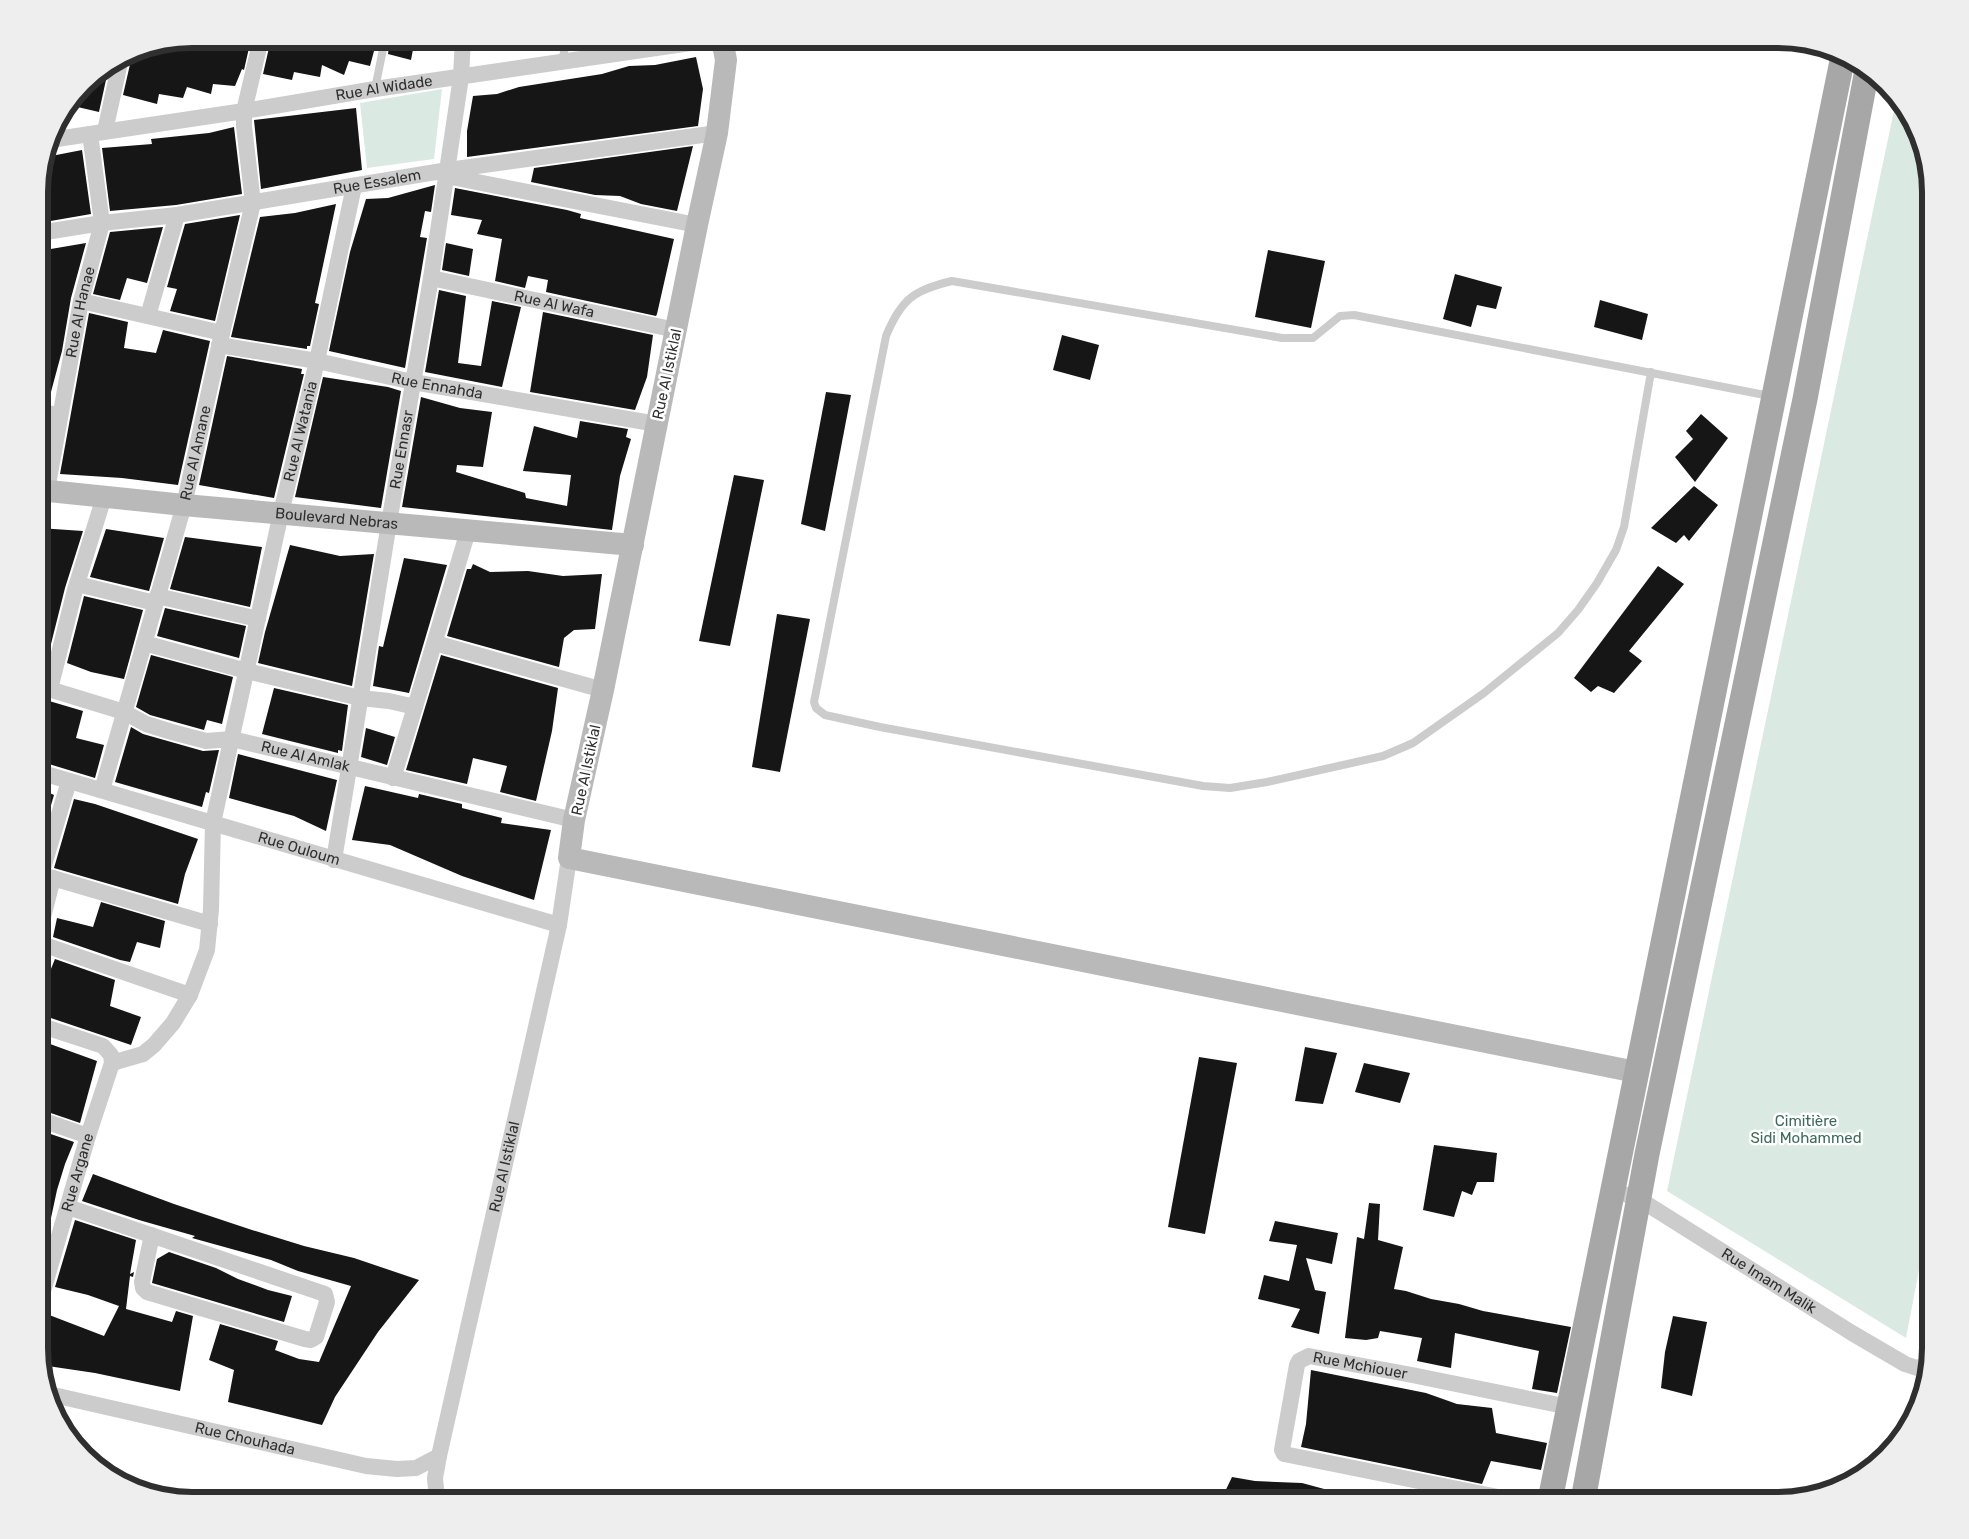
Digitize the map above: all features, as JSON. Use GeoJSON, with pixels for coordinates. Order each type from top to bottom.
{"type":"FeatureCollection","features":[{"type":"Feature","properties":{"kind":"main road"},"geometry":{"type":"LineString","coordinates":[[1552,1492],[1842,62]]}},
{"type":"Feature","properties":{"kind":"main road"},"geometry":{"type":"LineString","coordinates":[[1584,1492],[1639,1199],[1805,399],[1866,78]]}},
{"type":"Feature","properties":{"kind":"main road"},"geometry":{"type":"LineString","coordinates":[[1716,677],[1746,683]]}},
{"type":"Feature","properties":{"kind":"street","name":"Rue Al Amane"},"geometry":{"type":"LineString","coordinates":[[102,790],[184,505],[220,339],[253,203],[244,111],[259,47]]}},
{"type":"Feature","properties":{"kind":"street","name":"Rue Ennasr"},"geometry":{"type":"LineString","coordinates":[[334,860],[431,278],[461,77],[462,47]]}},
{"type":"Feature","properties":{"kind":"street","name":"Rue Al Widade"},"geometry":{"type":"LineString","coordinates":[[57,139],[244,111],[375,88],[664,47]]}},
{"type":"Feature","properties":{"kind":"street","name":"Rue Al Istiklal"},"geometry":{"type":"LineString","coordinates":[[437,1492],[436,1478],[439,1456],[559,925],[574,820],[603,690],[717,133],[725,67],[723,47]]}},
{"type":"Feature","properties":{"kind":"street"},"geometry":{"type":"LineString","coordinates":[[98,132],[118,68]]}},
{"type":"Feature","properties":{"kind":"street","name":"Rue Al Hanae"},"geometry":{"type":"LineString","coordinates":[[48,468],[60,415],[81,301],[102,223],[98,132]]}},
{"type":"Feature","properties":{"kind":"street","name":"Rue Essalem"},"geometry":{"type":"LineString","coordinates":[[48,232],[102,223],[177,215],[354,186],[717,133]]}},
{"type":"Feature","properties":{"kind":"street"},"geometry":{"type":"LineString","coordinates":[[447,173],[697,224]]}},
{"type":"Feature","properties":{"kind":"street","name":"Rue Al Watania"},"geometry":{"type":"LineString","coordinates":[[112,1063],[142,1054],[154,1045],[174,1023],[190,995],[207,950],[210,924],[213,823],[281,513],[317,361],[354,186]]}},
{"type":"Feature","properties":{"kind":"street"},"geometry":{"type":"LineString","coordinates":[[148,316],[177,215]]}},
{"type":"Feature","properties":{"kind":"street","name":"Rue Al Wafa"},"geometry":{"type":"LineString","coordinates":[[431,278],[676,330]]}},
{"type":"Feature","properties":{"kind":"street","name":"Rue Ennahda"},"geometry":{"type":"LineString","coordinates":[[81,301],[148,316],[220,339],[413,382],[657,424]]}},
{"type":"Feature","properties":{"kind":"street"},"geometry":{"type":"LineString","coordinates":[[48,413],[60,415]]}},
{"type":"Feature","properties":{"kind":"street","name":"Boulevard Nebras"},"geometry":{"type":"LineString","coordinates":[[48,490],[184,505],[633,545]]}},
{"type":"Feature","properties":{"kind":"street"},"geometry":{"type":"LineString","coordinates":[[48,675],[104,496]]}},
{"type":"Feature","properties":{"kind":"street"},"geometry":{"type":"LineString","coordinates":[[393,778],[468,530]]}},
{"type":"Feature","properties":{"kind":"street"},"geometry":{"type":"LineString","coordinates":[[77,584],[258,619]]}},
{"type":"Feature","properties":{"kind":"street"},"geometry":{"type":"LineString","coordinates":[[144,643],[247,671],[360,698],[389,701],[415,707]]}},
{"type":"Feature","properties":{"kind":"street"},"geometry":{"type":"LineString","coordinates":[[434,643],[603,690]]}},
{"type":"Feature","properties":{"kind":"street","name":"Rue Al Amlak"},"geometry":{"type":"LineString","coordinates":[[48,689],[124,712],[146,724],[193,738],[206,740],[232,739],[574,820]]}},
{"type":"Feature","properties":{"kind":"street","name":"Rue Ouloum"},"geometry":{"type":"LineString","coordinates":[[48,774],[559,925]]}},
{"type":"Feature","properties":{"kind":"street"},"geometry":{"type":"LineString","coordinates":[[48,864],[69,780]]}},
{"type":"Feature","properties":{"kind":"street"},"geometry":{"type":"LineString","coordinates":[[569,858],[1636,1072]]}},
{"type":"Feature","properties":{"kind":"street"},"geometry":{"type":"LineString","coordinates":[[48,877],[210,924]]}},
{"type":"Feature","properties":{"kind":"street"},"geometry":{"type":"LineString","coordinates":[[48,946],[190,995]]}},
{"type":"Feature","properties":{"kind":"street"},"geometry":{"type":"LineString","coordinates":[[48,1028],[103,1046],[111,1055],[112,1063]]}},
{"type":"Feature","properties":{"kind":"street","name":"Rue Argane"},"geometry":{"type":"LineString","coordinates":[[48,1275],[88,1136],[112,1063]]}},
{"type":"Feature","properties":{"kind":"street"},"geometry":{"type":"LineString","coordinates":[[48,1122],[88,1136]]}},
{"type":"Feature","properties":{"kind":"street","name":"Rue Imam Malik"},"geometry":{"type":"LineString","coordinates":[[1612,1190],[1639,1199],[1852,1333],[1905,1364],[1920,1367]]}},
{"type":"Feature","properties":{"kind":"street"},"geometry":{"type":"LineString","coordinates":[[68,1207],[152,1235],[325,1294],[328,1302],[316,1337],[311,1340],[305,1339],[147,1292],[143,1288],[142,1282],[152,1235]]}},
{"type":"Feature","properties":{"kind":"street","name":"Rue Mchiouer"},"geometry":{"type":"LineString","coordinates":[[1473,1492],[1284,1454],[1282,1450],[1299,1361],[1309,1356],[1569,1407]]}},
{"type":"Feature","properties":{"kind":"street","name":"Rue Chouhada"},"geometry":{"type":"LineString","coordinates":[[56,1396],[366,1466],[397,1469],[416,1468],[439,1456]]}},
{"type":"Feature","properties":{"kind":"street"},"geometry":{"type":"LineString","coordinates":[[416,1468],[436,1478]]}},
{"type":"Feature","properties":{"kind":"lane"},"geometry":{"type":"LineString","coordinates":[[375,88],[383,47]]}},
{"type":"Feature","properties":{"kind":"lane"},"geometry":{"type":"LineString","coordinates":[[562,62],[565,47]]}},
{"type":"Feature","properties":{"kind":"lane"},"geometry":{"type":"LineString","coordinates":[[1651,372],[1624,527],[1616,550],[1598,583],[1558,633],[1484,692],[1413,743],[1383,756],[1266,782],[1230,788],[1204,786],[880,727],[826,716],[816,708],[814,702],[823,649],[886,336],[895,315],[909,298],[929,286],[952,281],[1282,338],[1313,338],[1340,316],[1354,314],[1775,396]]}},
{"type":"Feature","properties":{"kind":"green space"},"geometry":{"type":"Polygon","coordinates":[[[442,89],[434,159],[367,168],[360,103],[442,89]]]}},
{"type":"Feature","properties":{"kind":"green space","name":"Cimitière Sidi Mohammed"},"geometry":{"type":"Polygon","coordinates":[[[1895,108],[1907,128],[1914,145],[1919,164],[1922,192],[1922,1254],[1906,1338],[1667,1191],[1895,108]]]}},
{"type":"Feature","properties":{"kind":"building"},"geometry":{"type":"Polygon","coordinates":[[[192,47],[249,47],[244,70],[242,69],[235,86],[213,84],[211,94],[187,87],[183,98],[159,94],[157,104],[123,95],[131,61],[137,58],[164,50],[192,47]]]}},
{"type":"Feature","properties":{"kind":"building"},"geometry":{"type":"Polygon","coordinates":[[[269,47],[378,47],[377,51],[374,51],[370,66],[349,61],[344,75],[322,65],[320,77],[294,72],[292,80],[263,74],[269,47]]]}},
{"type":"Feature","properties":{"kind":"building"},"geometry":{"type":"Polygon","coordinates":[[[389,47],[413,47],[411,60],[388,54],[389,47]]]}},
{"type":"Feature","properties":{"kind":"building"},"geometry":{"type":"Polygon","coordinates":[[[696,57],[703,89],[698,126],[467,157],[467,131],[473,96],[497,94],[519,87],[602,74],[629,66],[655,65],[696,57]]]}},
{"type":"Feature","properties":{"kind":"building"},"geometry":{"type":"Polygon","coordinates":[[[107,76],[99,112],[76,107],[97,83],[107,76]]]}},
{"type":"Feature","properties":{"kind":"building"},"geometry":{"type":"Polygon","coordinates":[[[356,108],[362,170],[261,189],[254,120],[356,108]]]}},
{"type":"Feature","properties":{"kind":"building"},"geometry":{"type":"Polygon","coordinates":[[[234,127],[242,194],[176,205],[110,211],[102,148],[152,144],[151,139],[209,133],[234,127]]]}},
{"type":"Feature","properties":{"kind":"building"},"geometry":{"type":"Polygon","coordinates":[[[693,146],[677,211],[641,204],[620,196],[595,195],[531,182],[534,168],[693,146]]]}},
{"type":"Feature","properties":{"kind":"building"},"geometry":{"type":"Polygon","coordinates":[[[82,150],[91,214],[48,221],[48,182],[52,156],[82,150]]]}},
{"type":"Feature","properties":{"kind":"building"},"geometry":{"type":"Polygon","coordinates":[[[435,185],[431,212],[425,211],[420,237],[427,238],[405,368],[329,351],[350,252],[366,199],[388,198],[435,185]]]}},
{"type":"Feature","properties":{"kind":"building"},"geometry":{"type":"Polygon","coordinates":[[[455,188],[567,210],[581,214],[580,218],[674,239],[656,316],[546,292],[548,280],[528,276],[525,288],[495,281],[502,239],[477,234],[482,220],[451,215],[455,188]]]}},
{"type":"Feature","properties":{"kind":"building"},"geometry":{"type":"Polygon","coordinates":[[[336,204],[315,303],[319,304],[310,346],[307,346],[307,349],[231,337],[260,217],[295,213],[336,204]]]}},
{"type":"Feature","properties":{"kind":"building"},"geometry":{"type":"Polygon","coordinates":[[[240,215],[215,321],[170,311],[177,289],[167,287],[185,224],[240,215]]]}},
{"type":"Feature","properties":{"kind":"building"},"geometry":{"type":"Polygon","coordinates":[[[163,227],[147,283],[127,278],[120,300],[93,294],[110,232],[163,227]]]}},
{"type":"Feature","properties":{"kind":"building"},"geometry":{"type":"Polygon","coordinates":[[[86,243],[71,298],[62,351],[48,403],[48,249],[86,243]]]}},
{"type":"Feature","properties":{"kind":"building"},"geometry":{"type":"Polygon","coordinates":[[[446,243],[473,249],[469,276],[442,270],[446,243]]]}},
{"type":"Feature","properties":{"kind":"building"},"geometry":{"type":"Polygon","coordinates":[[[1268,250],[1325,261],[1311,328],[1255,317],[1268,250]]]}},
{"type":"Feature","properties":{"kind":"building"},"geometry":{"type":"Polygon","coordinates":[[[1455,274],[1502,287],[1496,309],[1477,305],[1471,327],[1443,319],[1455,274]]]}},
{"type":"Feature","properties":{"kind":"building"},"geometry":{"type":"Polygon","coordinates":[[[439,290],[466,296],[458,363],[481,366],[492,301],[521,307],[502,387],[425,372],[439,290]]]}},
{"type":"Feature","properties":{"kind":"building"},"geometry":{"type":"Polygon","coordinates":[[[1600,300],[1648,314],[1642,340],[1594,327],[1600,300]]]}},
{"type":"Feature","properties":{"kind":"building"},"geometry":{"type":"Polygon","coordinates":[[[543,312],[653,335],[647,377],[635,410],[530,392],[543,312]]]}},
{"type":"Feature","properties":{"kind":"building"},"geometry":{"type":"Polygon","coordinates":[[[89,313],[128,322],[124,348],[156,353],[163,330],[210,341],[178,485],[122,478],[60,474],[89,313]]]}},
{"type":"Feature","properties":{"kind":"building"},"geometry":{"type":"Polygon","coordinates":[[[1062,335],[1099,345],[1090,380],[1053,370],[1062,335]]]}},
{"type":"Feature","properties":{"kind":"building"},"geometry":{"type":"Polygon","coordinates":[[[227,356],[302,369],[301,374],[304,374],[274,498],[199,485],[227,356]]]}},
{"type":"Feature","properties":{"kind":"building"},"geometry":{"type":"Polygon","coordinates":[[[323,377],[388,387],[401,391],[381,508],[295,497],[323,377]]]}},
{"type":"Feature","properties":{"kind":"building"},"geometry":{"type":"Polygon","coordinates":[[[826,392],[851,395],[825,531],[801,524],[826,392]]]}},
{"type":"Feature","properties":{"kind":"building"},"geometry":{"type":"Polygon","coordinates":[[[421,397],[460,408],[492,412],[483,467],[457,465],[456,472],[525,493],[526,498],[567,506],[571,475],[523,471],[534,426],[577,438],[580,421],[628,429],[626,437],[631,439],[620,476],[612,530],[402,507],[421,397]]]}},
{"type":"Feature","properties":{"kind":"building"},"geometry":{"type":"Polygon","coordinates":[[[1701,414],[1728,438],[1695,482],[1675,457],[1693,439],[1686,431],[1701,414]]]}},
{"type":"Feature","properties":{"kind":"building"},"geometry":{"type":"Polygon","coordinates":[[[734,475],[764,480],[730,646],[699,641],[734,475]]]}},
{"type":"Feature","properties":{"kind":"building"},"geometry":{"type":"Polygon","coordinates":[[[1694,486],[1718,505],[1689,541],[1684,535],[1676,543],[1651,528],[1694,486]]]}},
{"type":"Feature","properties":{"kind":"building"},"geometry":{"type":"Polygon","coordinates":[[[48,529],[83,531],[65,588],[48,656],[48,529]]]}},
{"type":"Feature","properties":{"kind":"building"},"geometry":{"type":"Polygon","coordinates":[[[106,529],[164,538],[149,591],[90,577],[106,529]]]}},
{"type":"Feature","properties":{"kind":"building"},"geometry":{"type":"Polygon","coordinates":[[[185,537],[262,547],[250,607],[170,589],[185,537]]]}},
{"type":"Feature","properties":{"kind":"building"},"geometry":{"type":"Polygon","coordinates":[[[290,545],[340,556],[374,554],[352,686],[258,663],[290,545]]]}},
{"type":"Feature","properties":{"kind":"building"},"geometry":{"type":"Polygon","coordinates":[[[404,558],[447,565],[409,693],[373,686],[379,646],[383,647],[404,558]]]}},
{"type":"Feature","properties":{"kind":"building"},"geometry":{"type":"Polygon","coordinates":[[[473,564],[490,572],[528,571],[563,576],[602,574],[595,629],[574,630],[564,638],[559,667],[447,636],[467,569],[471,569],[473,564]]]}},
{"type":"Feature","properties":{"kind":"building"},"geometry":{"type":"Polygon","coordinates":[[[1658,566],[1684,584],[1629,651],[1642,661],[1614,693],[1598,686],[1591,692],[1574,678],[1658,566]]]}},
{"type":"Feature","properties":{"kind":"building"},"geometry":{"type":"Polygon","coordinates":[[[84,596],[143,610],[124,679],[91,672],[67,663],[84,596]]]}},
{"type":"Feature","properties":{"kind":"building"},"geometry":{"type":"Polygon","coordinates":[[[165,608],[246,626],[239,658],[157,636],[165,608]]]}},
{"type":"Feature","properties":{"kind":"building"},"geometry":{"type":"Polygon","coordinates":[[[777,614],[810,619],[780,772],[752,767],[777,614]]]}},
{"type":"Feature","properties":{"kind":"building"},"geometry":{"type":"Polygon","coordinates":[[[151,655],[233,677],[222,724],[207,720],[204,730],[150,715],[136,707],[151,655]]]}},
{"type":"Feature","properties":{"kind":"building"},"geometry":{"type":"Polygon","coordinates":[[[441,655],[558,688],[552,731],[536,801],[500,792],[507,766],[473,758],[467,784],[406,770],[441,655]]]}},
{"type":"Feature","properties":{"kind":"building"},"geometry":{"type":"Polygon","coordinates":[[[274,688],[348,705],[342,751],[338,750],[338,753],[262,734],[274,688]]]}},
{"type":"Feature","properties":{"kind":"building"},"geometry":{"type":"Polygon","coordinates":[[[48,701],[83,711],[76,738],[104,745],[95,778],[48,764],[48,701]]]}},
{"type":"Feature","properties":{"kind":"building"},"geometry":{"type":"Polygon","coordinates":[[[131,727],[143,734],[203,751],[219,750],[209,793],[206,792],[202,807],[115,782],[131,727]]]}},
{"type":"Feature","properties":{"kind":"building"},"geometry":{"type":"Polygon","coordinates":[[[366,728],[395,737],[387,765],[361,757],[366,728]]]}},
{"type":"Feature","properties":{"kind":"building"},"geometry":{"type":"Polygon","coordinates":[[[238,754],[337,780],[326,831],[294,816],[229,798],[238,754]]]}},
{"type":"Feature","properties":{"kind":"building"},"geometry":{"type":"Polygon","coordinates":[[[365,786],[418,798],[419,794],[462,804],[462,808],[502,818],[501,823],[551,830],[534,900],[462,876],[390,845],[352,840],[365,786]]]}},
{"type":"Feature","properties":{"kind":"building"},"geometry":{"type":"Polygon","coordinates":[[[48,792],[54,795],[48,815],[48,792]]]}},
{"type":"Feature","properties":{"kind":"building"},"geometry":{"type":"Polygon","coordinates":[[[74,799],[95,804],[198,839],[185,874],[178,904],[54,868],[74,799]]]}},
{"type":"Feature","properties":{"kind":"building"},"geometry":{"type":"Polygon","coordinates":[[[101,902],[165,921],[160,948],[137,942],[130,962],[53,937],[57,918],[93,927],[101,902]]]}},
{"type":"Feature","properties":{"kind":"building"},"geometry":{"type":"Polygon","coordinates":[[[55,959],[115,980],[110,1006],[141,1017],[131,1045],[48,1017],[48,976],[55,959]]]}},
{"type":"Feature","properties":{"kind":"building"},"geometry":{"type":"Polygon","coordinates":[[[48,1043],[97,1061],[80,1123],[48,1112],[48,1043]]]}},
{"type":"Feature","properties":{"kind":"building"},"geometry":{"type":"Polygon","coordinates":[[[1305,1047],[1337,1053],[1323,1104],[1295,1101],[1305,1047]]]}},
{"type":"Feature","properties":{"kind":"building"},"geometry":{"type":"Polygon","coordinates":[[[1199,1057],[1237,1063],[1205,1234],[1168,1227],[1199,1057]]]}},
{"type":"Feature","properties":{"kind":"building"},"geometry":{"type":"Polygon","coordinates":[[[1364,1063],[1410,1073],[1400,1103],[1355,1092],[1364,1063]]]}},
{"type":"Feature","properties":{"kind":"building"},"geometry":{"type":"Polygon","coordinates":[[[48,1133],[74,1142],[57,1190],[48,1232],[48,1133]]]}},
{"type":"Feature","properties":{"kind":"building"},"geometry":{"type":"Polygon","coordinates":[[[1434,1145],[1497,1153],[1494,1182],[1477,1182],[1472,1195],[1462,1191],[1454,1217],[1423,1210],[1434,1145]]]}},
{"type":"Feature","properties":{"kind":"building"},"geometry":{"type":"Polygon","coordinates":[[[93,1174],[252,1230],[304,1246],[354,1258],[419,1280],[378,1332],[335,1397],[322,1425],[228,1402],[234,1370],[209,1360],[220,1324],[278,1341],[275,1350],[299,1359],[319,1362],[351,1286],[298,1271],[271,1260],[192,1238],[195,1236],[82,1201],[93,1174]]]}},
{"type":"Feature","properties":{"kind":"building"},"geometry":{"type":"Polygon","coordinates":[[[1369,1203],[1380,1204],[1378,1240],[1403,1247],[1394,1289],[1483,1311],[1571,1327],[1557,1393],[1532,1389],[1539,1351],[1455,1333],[1451,1368],[1417,1361],[1422,1338],[1380,1331],[1378,1338],[1366,1340],[1345,1338],[1357,1237],[1364,1239],[1369,1203]]]}},
{"type":"Feature","properties":{"kind":"building"},"geometry":{"type":"Polygon","coordinates":[[[75,1220],[136,1240],[130,1274],[134,1272],[133,1277],[130,1276],[126,1309],[172,1322],[176,1311],[193,1316],[180,1391],[95,1373],[49,1366],[48,1315],[104,1336],[119,1306],[88,1295],[55,1287],[75,1220]]]}},
{"type":"Feature","properties":{"kind":"building"},"geometry":{"type":"Polygon","coordinates":[[[1275,1221],[1338,1233],[1332,1264],[1306,1258],[1315,1290],[1326,1292],[1319,1334],[1291,1327],[1300,1309],[1258,1299],[1264,1275],[1289,1281],[1297,1245],[1269,1241],[1275,1221]]]}},
{"type":"Feature","properties":{"kind":"building"},"geometry":{"type":"Polygon","coordinates":[[[169,1252],[216,1268],[238,1279],[268,1290],[292,1296],[284,1322],[152,1283],[157,1259],[169,1252]]]}},
{"type":"Feature","properties":{"kind":"building"},"geometry":{"type":"Polygon","coordinates":[[[1673,1316],[1707,1322],[1692,1396],[1661,1388],[1665,1352],[1673,1316]]]}},
{"type":"Feature","properties":{"kind":"building"},"geometry":{"type":"Polygon","coordinates":[[[1311,1370],[1426,1393],[1457,1404],[1492,1408],[1496,1433],[1547,1443],[1541,1470],[1491,1461],[1482,1484],[1301,1447],[1306,1424],[1311,1370]]]}},
{"type":"Feature","properties":{"kind":"building"},"geometry":{"type":"Polygon","coordinates":[[[1232,1477],[1255,1481],[1302,1483],[1335,1492],[1225,1492],[1232,1477]]]}}]}
